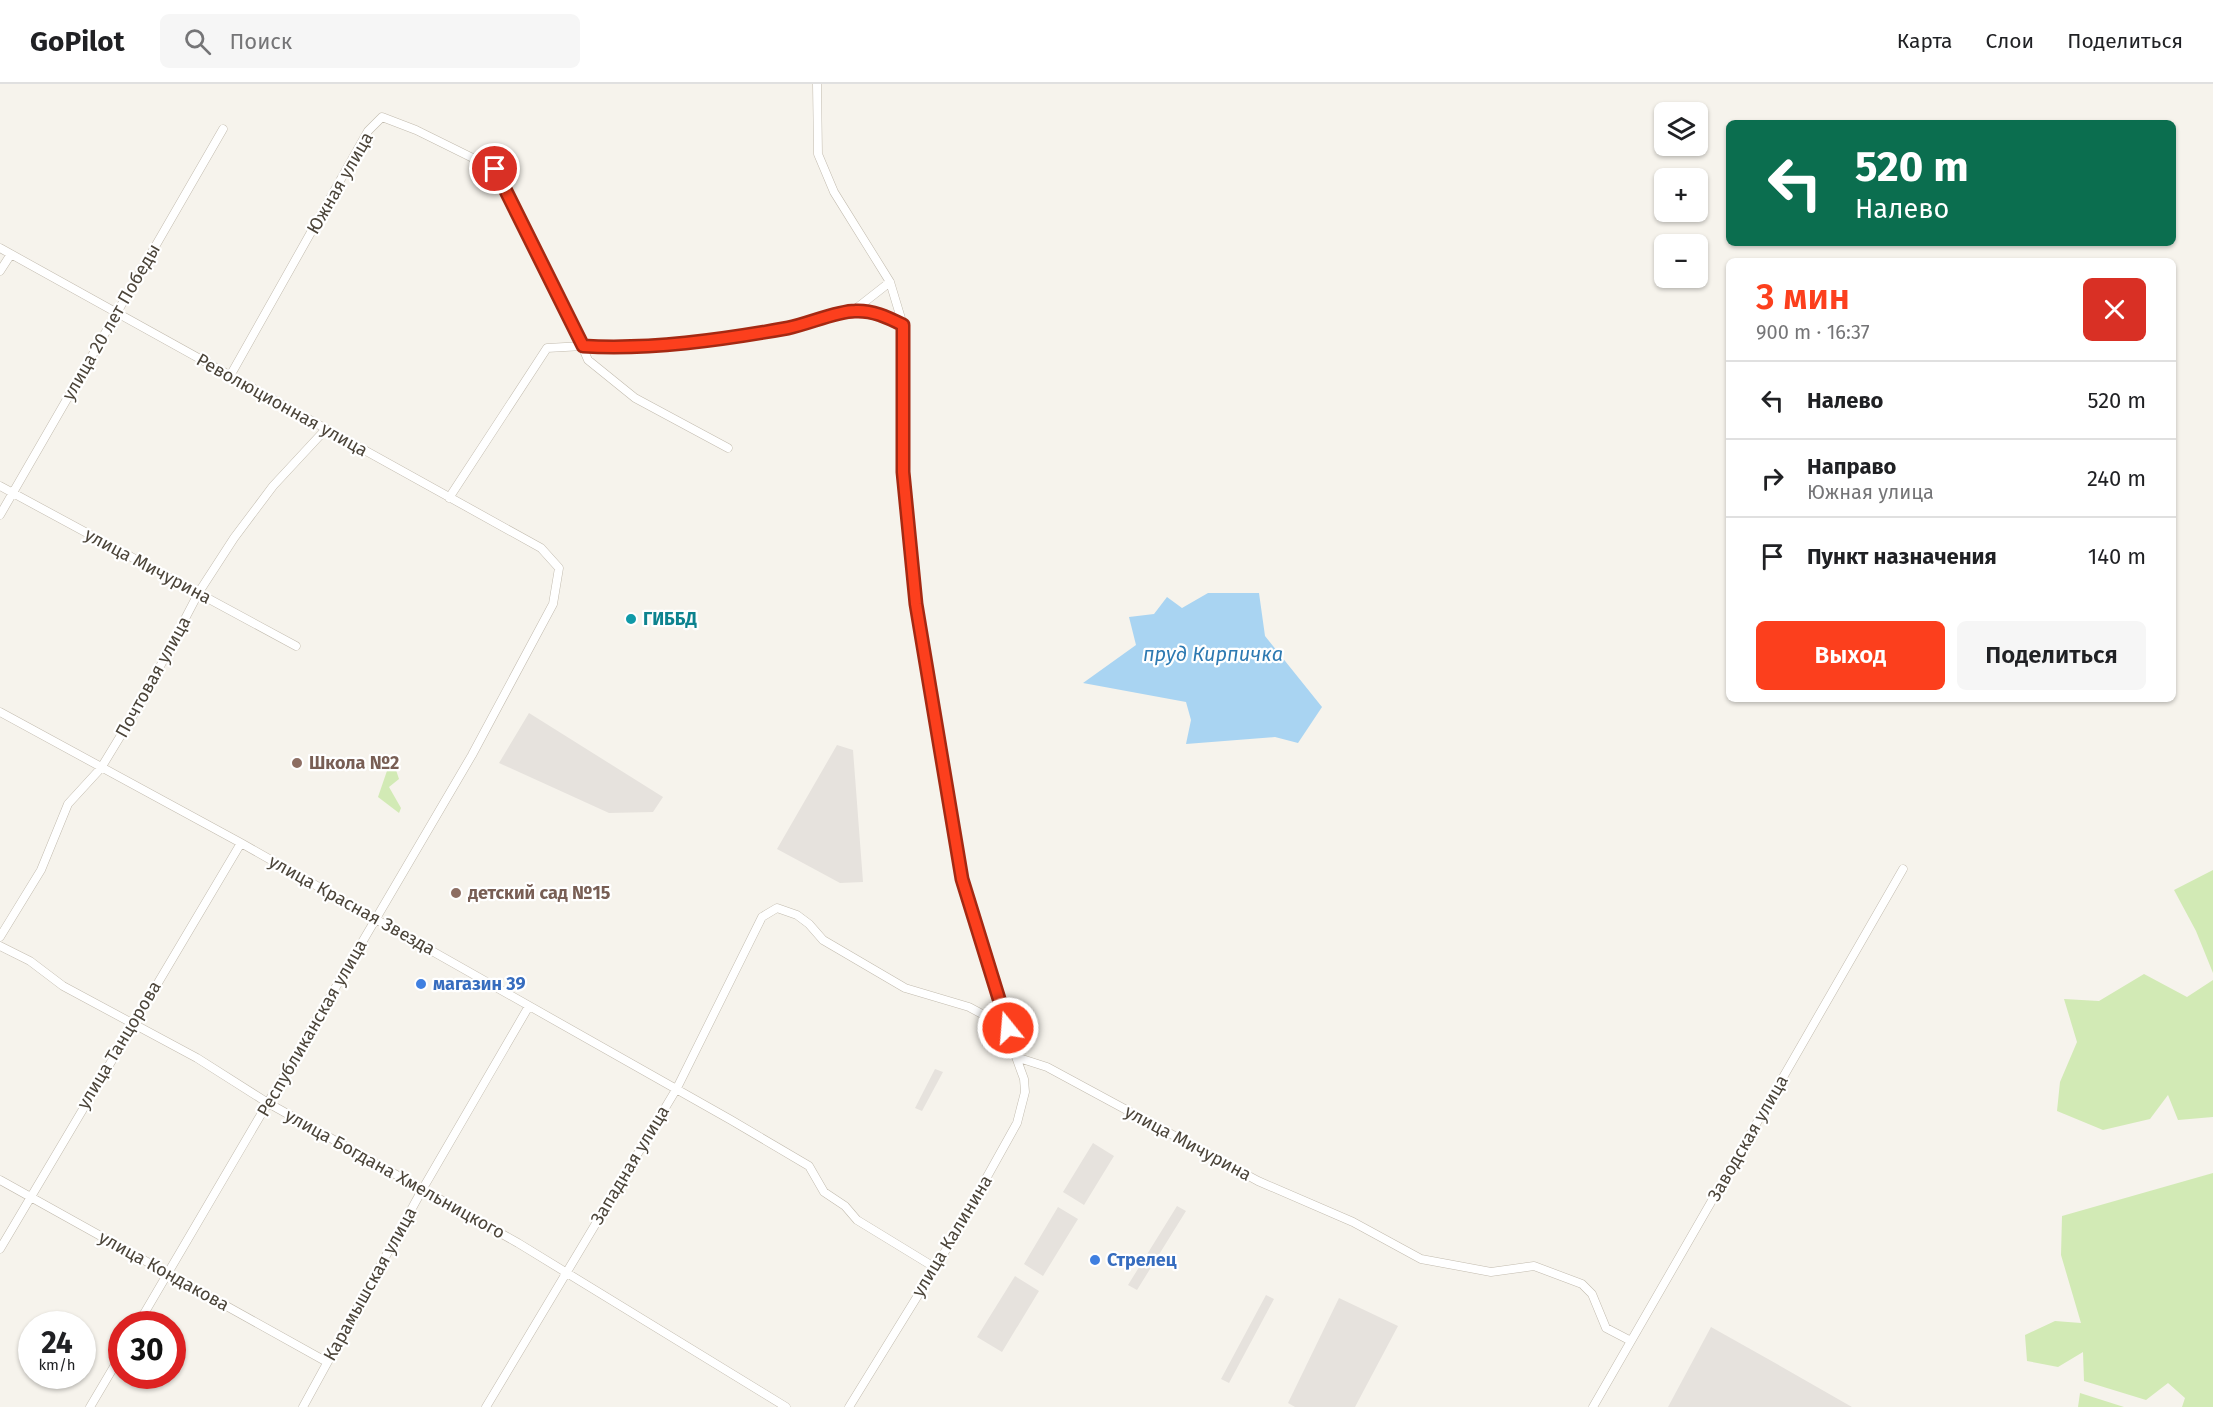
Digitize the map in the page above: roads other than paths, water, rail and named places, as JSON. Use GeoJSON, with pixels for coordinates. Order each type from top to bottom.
{"type":"FeatureCollection","features":[{"type":"Feature","properties":{"kind":"street"},"geometry":{"type":"LineString","coordinates":[[816,84],[818,154],[834,192],[890,282],[903,325],[903,472],[916,604],[962,879],[1016,1057]]}},
{"type":"Feature","properties":{"kind":"street","name":"Южная улица"},"geometry":{"type":"LineString","coordinates":[[230,376],[368,132],[382,117],[416,130],[495,169],[588,360],[635,399],[728,448]]}},
{"type":"Feature","properties":{"kind":"street","name":"улица 20 лет Победы"},"geometry":{"type":"LineString","coordinates":[[0,515],[223,129]]}},
{"type":"Feature","properties":{"kind":"street","name":"Революционная улица"},"geometry":{"type":"LineString","coordinates":[[0,248],[541,548],[559,568]]}},
{"type":"Feature","properties":{"kind":"street"},"geometry":{"type":"LineString","coordinates":[[0,271],[11,254]]}},
{"type":"Feature","properties":{"kind":"street"},"geometry":{"type":"LineString","coordinates":[[853,310],[890,282]]}},
{"type":"Feature","properties":{"kind":"street"},"geometry":{"type":"LineString","coordinates":[[449,498],[547,348],[583,346],[625,349],[766,332],[853,310],[872,312],[903,325]]}},
{"type":"Feature","properties":{"kind":"street","name":"Почтовая улица"},"geometry":{"type":"LineString","coordinates":[[0,937],[41,870],[68,804],[101,768],[143,699],[199,592],[234,538],[273,486],[326,430]]}},
{"type":"Feature","properties":{"kind":"street","name":"улица Мичурина"},"geometry":{"type":"LineString","coordinates":[[0,486],[296,646]]}},
{"type":"Feature","properties":{"kind":"street","name":"Республиканская улица"},"geometry":{"type":"LineString","coordinates":[[146,1311],[472,755],[553,604],[559,568]]}},
{"type":"Feature","properties":{"kind":"street","name":"улица Красная Звезда"},"geometry":{"type":"LineString","coordinates":[[0,712],[241,843],[677,1088],[809,1166],[824,1192],[845,1206],[857,1220],[934,1267]]}},
{"type":"Feature","properties":{"kind":"street","name":"улица Танцорова"},"geometry":{"type":"LineString","coordinates":[[0,1248],[241,843]]}},
{"type":"Feature","properties":{"kind":"street","name":"Заводская улица"},"geometry":{"type":"LineString","coordinates":[[1593,1407],[1903,869]]}},
{"type":"Feature","properties":{"kind":"street","name":"Западная улица"},"geometry":{"type":"LineString","coordinates":[[486,1407],[677,1088],[762,916],[777,908],[796,915],[809,924],[823,940],[905,988],[969,1007],[1008,1028]]}},
{"type":"Feature","properties":{"kind":"street","name":"улица Богдана Хмельницкого"},"geometry":{"type":"LineString","coordinates":[[0,946],[30,961],[63,986],[133,1022],[268,1103],[508,1237],[565,1274],[786,1407]]}},
{"type":"Feature","properties":{"kind":"street","name":"Карамышская улица"},"geometry":{"type":"LineString","coordinates":[[303,1407],[422,1190],[529,1006]]}},
{"type":"Feature","properties":{"kind":"street","name":"улица Мичурина"},"geometry":{"type":"LineString","coordinates":[[1016,1057],[1047,1067],[1258,1181],[1353,1222],[1421,1259],[1491,1272],[1534,1266],[1582,1284],[1592,1294],[1606,1328],[1631,1341]]}},
{"type":"Feature","properties":{"kind":"street","name":"улица Калинина"},"geometry":{"type":"LineString","coordinates":[[849,1407],[992,1171],[1017,1123],[1025,1092],[1024,1079],[1016,1057]]}},
{"type":"Feature","properties":{"kind":"street","name":"улица Кондакова"},"geometry":{"type":"LineString","coordinates":[[0,1180],[327,1362]]}},
{"type":"Feature","properties":{"kind":"street"},"geometry":{"type":"LineString","coordinates":[[90,1407],[108,1377]]}},
{"type":"Feature","properties":{"kind":"water","name":"пруд Кирпичка"},"geometry":{"type":"Polygon","coordinates":[[[1208,593],[1259,593],[1265,636],[1322,707],[1298,743],[1275,737],[1186,744],[1191,720],[1186,702],[1083,683],[1136,645],[1129,617],[1154,614],[1167,597],[1182,608],[1208,593]]]}},
{"type":"Feature","properties":{"kind":"place","name":"ГИББД"},"geometry":{"type":"Point","coordinates":[631,619]}},
{"type":"Feature","properties":{"kind":"place","name":"Школа №2"},"geometry":{"type":"Point","coordinates":[297,763]}},
{"type":"Feature","properties":{"kind":"place","name":"детский сад №15"},"geometry":{"type":"Point","coordinates":[456,893]}},
{"type":"Feature","properties":{"kind":"place","name":"магазин 39"},"geometry":{"type":"Point","coordinates":[421,984]}},
{"type":"Feature","properties":{"kind":"place","name":"Стрелец"},"geometry":{"type":"Point","coordinates":[1095,1260]}}]}
